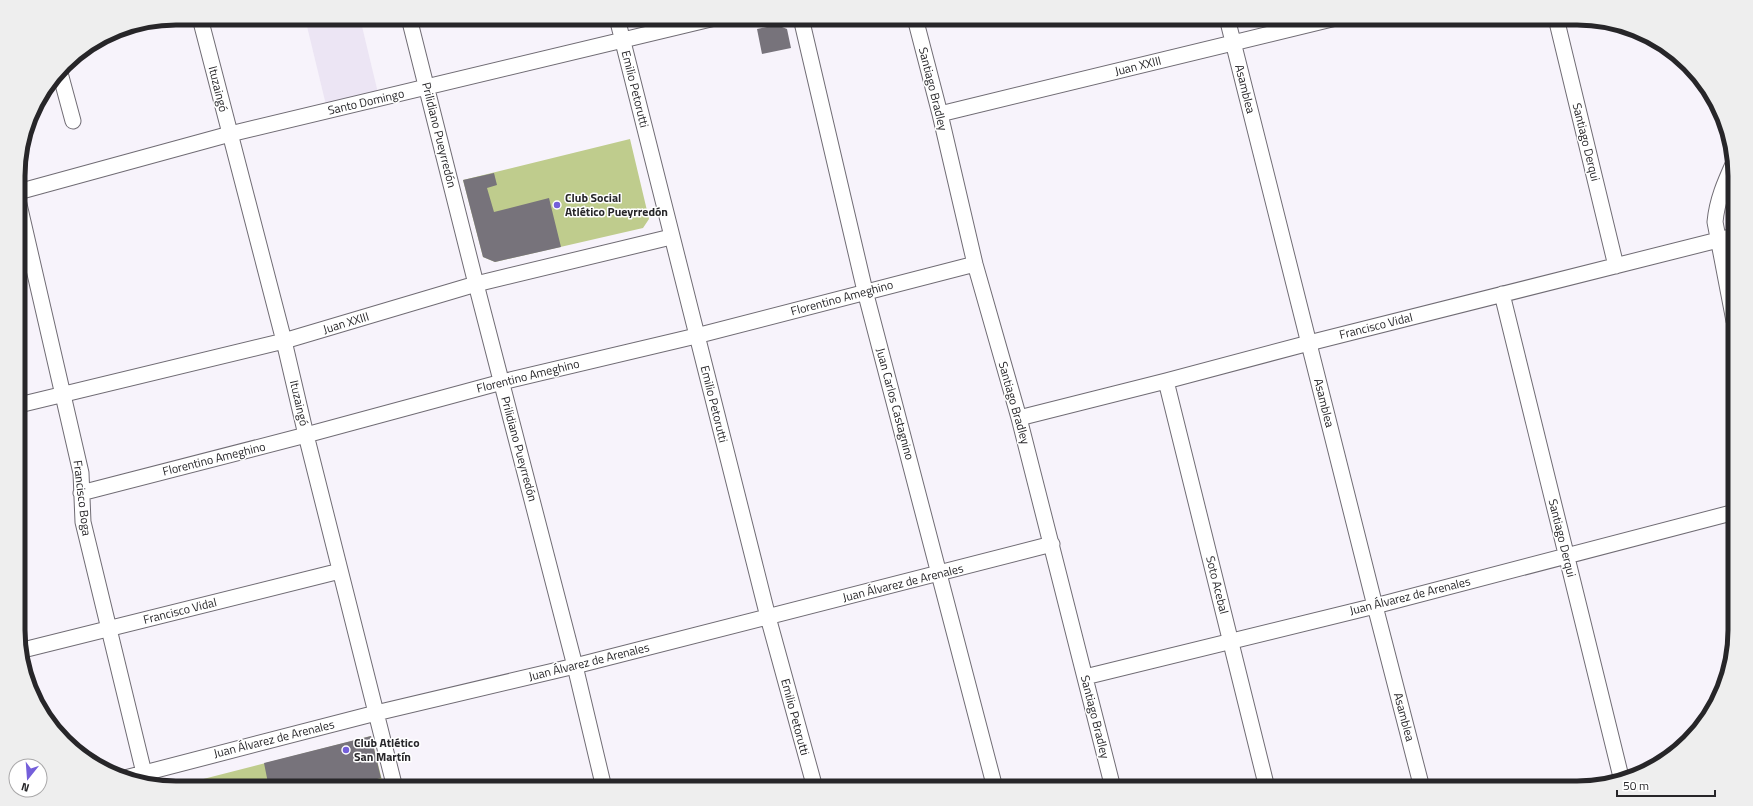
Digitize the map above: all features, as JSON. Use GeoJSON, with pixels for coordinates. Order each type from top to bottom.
{"type":"FeatureCollection","features":[{"type":"Feature","properties":{"kind":"street","name":"Ituzaingó"},"geometry":{"type":"LineString","coordinates":[[202,25],[284,341],[306,435],[393,781]]}},
{"type":"Feature","properties":{"kind":"street","name":"Prilidiano Pueyrredón"},"geometry":{"type":"LineString","coordinates":[[411,25],[575,666],[602,781]]}},
{"type":"Feature","properties":{"kind":"street","name":"Emilio Petorutti"},"geometry":{"type":"LineString","coordinates":[[619,25],[768,617],[813,781]]}},
{"type":"Feature","properties":{"kind":"street","name":"Santo Domingo"},"geometry":{"type":"LineString","coordinates":[[25,190],[230,134],[685,25]]}},
{"type":"Feature","properties":{"kind":"street","name":"Juan Carlos Castagnino"},"geometry":{"type":"LineString","coordinates":[[802,25],[865,291],[993,781]]}},
{"type":"Feature","properties":{"kind":"street","name":"Santiago Bradley"},"geometry":{"type":"LineString","coordinates":[[917,25],[940,114],[975,264],[1019,418],[1111,781]]}},
{"type":"Feature","properties":{"kind":"street","name":"Asamblea"},"geometry":{"type":"LineString","coordinates":[[1229,25],[1420,781]]}},
{"type":"Feature","properties":{"kind":"street","name":"Juan XXIII"},"geometry":{"type":"LineString","coordinates":[[940,114],[1307,25]]}},
{"type":"Feature","properties":{"kind":"street","name":"Santiago Derqui"},"geometry":{"type":"LineString","coordinates":[[1558,25],[1616,266]]}},
{"type":"Feature","properties":{"kind":"street"},"geometry":{"type":"LineString","coordinates":[[61,79],[73,121]]}},
{"type":"Feature","properties":{"kind":"street"},"geometry":{"type":"LineString","coordinates":[[1728,176],[1720,194],[1715,222],[1728,289]]}},
{"type":"Feature","properties":{"kind":"street","name":"Francisco Boga"},"geometry":{"type":"LineString","coordinates":[[25,231],[81,473],[83,522],[144,773]]}},
{"type":"Feature","properties":{"kind":"street","name":"Juan XXIII"},"geometry":{"type":"LineString","coordinates":[[25,403],[284,341],[476,284],[672,237]]}},
{"type":"Feature","properties":{"kind":"street","name":"Francisco Vidal"},"geometry":{"type":"LineString","coordinates":[[1019,418],[1728,238]]}},
{"type":"Feature","properties":{"kind":"street","name":"Florentino Ameghino"},"geometry":{"type":"LineString","coordinates":[[81,493],[306,435],[502,382],[696,336],[865,291],[975,264]]}},
{"type":"Feature","properties":{"kind":"street","name":"Santiago Derqui"},"geometry":{"type":"LineString","coordinates":[[1502,294],[1620,775]]}},
{"type":"Feature","properties":{"kind":"street","name":"Soto Acebal"},"geometry":{"type":"LineString","coordinates":[[1166,381],[1266,781]]}},
{"type":"Feature","properties":{"kind":"street","name":"Juan Álvarez de Arenales"},"geometry":{"type":"LineString","coordinates":[[1085,677],[1375,606],[1728,514]]}},
{"type":"Feature","properties":{"kind":"street","name":"Juan Álvarez de Arenales"},"geometry":{"type":"LineString","coordinates":[[135,775],[376,713],[575,666],[1052,544]]}},
{"type":"Feature","properties":{"kind":"street","name":"Francisco Vidal"},"geometry":{"type":"LineString","coordinates":[[26,649],[340,571]]}},
{"type":"Feature","properties":{"kind":"shaded area"},"geometry":{"type":"Polygon","coordinates":[[[307,25],[362,25],[378,93],[326,105],[307,25]]]}},
{"type":"Feature","properties":{"kind":"green space","name":"Club Social Atlético Pueyrredón"},"geometry":{"type":"Polygon","coordinates":[[[630,139],[649,219],[643,228],[495,262],[483,257],[463,180],[630,139]]]}},
{"type":"Feature","properties":{"kind":"green space","name":"Club Atlético San Martín"},"geometry":{"type":"Polygon","coordinates":[[[371,736],[382,781],[195,781],[371,736]]]}},
{"type":"Feature","properties":{"kind":"building"},"geometry":{"type":"Polygon","coordinates":[[[777,25],[787,29],[791,48],[762,54],[757,29],[777,25]]]}},
{"type":"Feature","properties":{"kind":"building"},"geometry":{"type":"Polygon","coordinates":[[[494,173],[497,185],[487,188],[494,212],[549,198],[561,247],[495,262],[483,257],[463,180],[494,173]]]}},
{"type":"Feature","properties":{"kind":"building","name":"Club Atlético San Martín"},"geometry":{"type":"Polygon","coordinates":[[[371,736],[381,778],[369,781],[268,781],[264,763],[371,736]]]}},
{"type":"Feature","properties":{"kind":"place","name":"Club Social Atlético Pueyrredón"},"geometry":{"type":"Point","coordinates":[557,205]}},
{"type":"Feature","properties":{"kind":"place","name":"Club Atlético San Martín"},"geometry":{"type":"Point","coordinates":[346,750]}}]}
